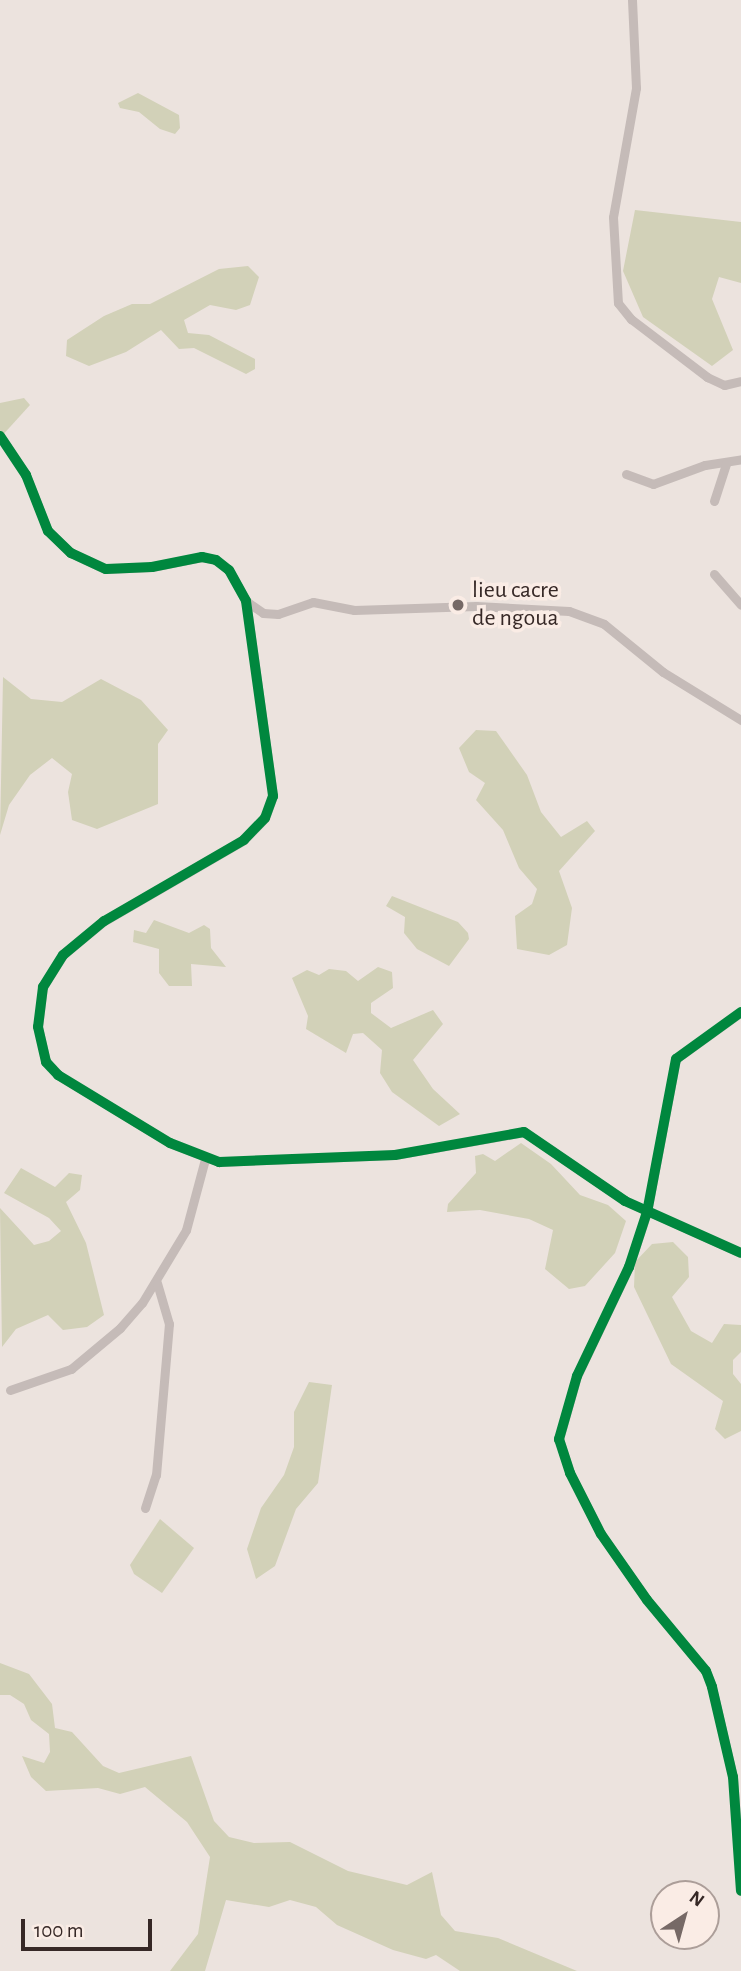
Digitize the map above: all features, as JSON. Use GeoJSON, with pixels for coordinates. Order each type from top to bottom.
{"type":"FeatureCollection","features":[{"type":"Feature","properties":{"kind":"street"},"geometry":{"type":"LineString","coordinates":[[632,0],[636,88],[613,217],[618,303],[631,319],[707,377],[724,385],[741,381]]}},
{"type":"Feature","properties":{"kind":"street"},"geometry":{"type":"LineString","coordinates":[[0,436],[26,475],[48,531],[71,553],[106,569],[152,567],[202,557],[216,560],[229,570],[246,601],[273,796],[270,810],[257,828],[222,856],[80,938],[51,972],[39,1008],[40,1046],[58,1075],[205,1159],[239,1163],[395,1155],[524,1132],[625,1201],[741,1253]]}},
{"type":"Feature","properties":{"kind":"street"},"geometry":{"type":"LineString","coordinates":[[626,474],[653,484],[705,465],[741,459]]}},
{"type":"Feature","properties":{"kind":"street"},"geometry":{"type":"LineString","coordinates":[[714,501],[726,463]]}},
{"type":"Feature","properties":{"kind":"street"},"geometry":{"type":"LineString","coordinates":[[714,574],[741,605]]}},
{"type":"Feature","properties":{"kind":"street"},"geometry":{"type":"LineString","coordinates":[[246,601],[263,613],[278,614],[313,602],[354,610],[476,606],[591,617],[663,672],[741,720]]}},
{"type":"Feature","properties":{"kind":"street"},"geometry":{"type":"LineString","coordinates":[[741,1012],[676,1059],[648,1212],[629,1267],[577,1376],[559,1439],[570,1473],[601,1534],[709,1679],[733,1777],[741,1891]]}},
{"type":"Feature","properties":{"kind":"street"},"geometry":{"type":"LineString","coordinates":[[10,1390],[71,1369],[95,1351],[157,1283],[194,1208],[205,1159]]}},
{"type":"Feature","properties":{"kind":"street"},"geometry":{"type":"LineString","coordinates":[[145,1508],[156,1475],[169,1324],[157,1283]]}},
{"type":"Feature","properties":{"kind":"green space"},"geometry":{"type":"Polygon","coordinates":[[[138,93],[179,115],[180,128],[175,134],[160,129],[139,112],[120,108],[118,103],[138,93]]]}},
{"type":"Feature","properties":{"kind":"green space"},"geometry":{"type":"Polygon","coordinates":[[[635,210],[741,222],[741,283],[719,277],[712,299],[733,350],[712,366],[643,317],[623,271],[635,210]]]}},
{"type":"Feature","properties":{"kind":"green space"},"geometry":{"type":"Polygon","coordinates":[[[248,266],[259,277],[250,305],[236,310],[210,305],[184,320],[188,333],[209,335],[255,359],[255,369],[246,374],[194,348],[179,349],[161,330],[126,352],[89,366],[66,356],[67,340],[104,316],[132,304],[150,304],[219,269],[248,266]]]}},
{"type":"Feature","properties":{"kind":"green space"},"geometry":{"type":"Polygon","coordinates":[[[24,398],[30,405],[0,438],[0,403],[24,398]]]}},
{"type":"Feature","properties":{"kind":"green space"},"geometry":{"type":"Polygon","coordinates":[[[3,677],[31,699],[62,702],[101,679],[141,700],[168,730],[158,744],[158,804],[97,829],[72,820],[68,792],[72,774],[52,758],[30,775],[9,805],[0,835],[3,677]]]}},
{"type":"Feature","properties":{"kind":"green space"},"geometry":{"type":"Polygon","coordinates":[[[476,730],[496,731],[527,775],[541,812],[561,837],[587,821],[595,831],[559,871],[572,908],[567,945],[549,955],[517,949],[515,916],[532,904],[537,889],[519,868],[503,830],[476,800],[485,783],[469,772],[459,748],[476,730]]]}},
{"type":"Feature","properties":{"kind":"green space"},"geometry":{"type":"Polygon","coordinates":[[[392,896],[458,922],[468,933],[469,939],[449,966],[417,949],[404,933],[405,917],[386,906],[392,896]]]}},
{"type":"Feature","properties":{"kind":"green space"},"geometry":{"type":"Polygon","coordinates":[[[154,920],[189,933],[204,925],[210,929],[211,948],[226,967],[191,964],[192,986],[169,986],[159,973],[159,949],[133,942],[134,930],[146,933],[154,920]]]}},
{"type":"Feature","properties":{"kind":"green space"},"geometry":{"type":"Polygon","coordinates":[[[378,967],[392,972],[393,988],[371,1003],[371,1013],[391,1028],[433,1010],[443,1024],[413,1060],[433,1089],[460,1114],[439,1126],[392,1092],[380,1073],[382,1050],[363,1033],[353,1034],[346,1053],[306,1029],[308,1016],[292,978],[307,970],[319,975],[329,969],[346,971],[358,981],[378,967]]]}},
{"type":"Feature","properties":{"kind":"green space"},"geometry":{"type":"Polygon","coordinates":[[[521,1143],[551,1164],[580,1195],[608,1205],[626,1221],[615,1253],[585,1286],[569,1289],[545,1269],[553,1230],[529,1219],[480,1210],[447,1212],[448,1204],[476,1173],[475,1156],[483,1154],[495,1161],[521,1143]]]}},
{"type":"Feature","properties":{"kind":"green space"},"geometry":{"type":"Polygon","coordinates":[[[21,1168],[55,1187],[69,1173],[82,1175],[80,1190],[66,1202],[86,1243],[104,1315],[87,1327],[63,1330],[48,1315],[16,1329],[2,1347],[0,1208],[34,1245],[49,1241],[61,1231],[49,1218],[4,1193],[21,1168]]]}},
{"type":"Feature","properties":{"kind":"green space"},"geometry":{"type":"Polygon","coordinates":[[[673,1242],[688,1257],[689,1277],[672,1297],[691,1331],[712,1343],[724,1324],[741,1325],[741,1352],[733,1360],[733,1374],[741,1384],[741,1431],[725,1439],[715,1429],[723,1401],[671,1364],[634,1287],[635,1262],[652,1244],[673,1242]]]}},
{"type":"Feature","properties":{"kind":"green space"},"geometry":{"type":"Polygon","coordinates":[[[309,1382],[332,1385],[318,1483],[296,1509],[275,1566],[256,1579],[247,1549],[261,1508],[284,1475],[294,1447],[294,1412],[309,1382]]]}},
{"type":"Feature","properties":{"kind":"green space"},"geometry":{"type":"Polygon","coordinates":[[[160,1519],[194,1548],[162,1593],[134,1574],[130,1565],[160,1519]]]}},
{"type":"Feature","properties":{"kind":"green space"},"geometry":{"type":"Polygon","coordinates":[[[0,1663],[29,1674],[52,1704],[55,1728],[72,1732],[103,1766],[119,1773],[191,1756],[214,1821],[229,1837],[254,1843],[290,1842],[348,1871],[407,1885],[432,1872],[441,1915],[455,1931],[498,1938],[577,1971],[460,1971],[436,1955],[426,1959],[393,1950],[337,1925],[316,1907],[290,1900],[269,1907],[226,1900],[205,1971],[170,1971],[198,1934],[210,1857],[187,1822],[145,1787],[120,1794],[98,1788],[46,1791],[31,1777],[22,1756],[44,1763],[50,1752],[49,1734],[31,1720],[24,1704],[10,1695],[0,1695],[0,1663]]]}},
{"type":"Feature","properties":{"kind":"cycle path"},"geometry":{"type":"LineString","coordinates":[[0,436],[26,475],[48,531],[71,553],[106,569],[152,567],[202,557],[216,560],[229,570],[246,601],[273,796],[265,818],[244,840],[104,921],[63,955],[43,987],[38,1027],[46,1062],[58,1075],[170,1143],[219,1162],[395,1155],[524,1132],[625,1201],[741,1253]]}},
{"type":"Feature","properties":{"kind":"cycle path"},"geometry":{"type":"LineString","coordinates":[[741,1012],[676,1059],[647,1212],[629,1267],[577,1376],[559,1439],[570,1473],[601,1534],[647,1600],[706,1671],[733,1777],[741,1891]]}},
{"type":"Feature","properties":{"kind":"place","name":"lieu cacre de ngoua"},"geometry":{"type":"Point","coordinates":[458,605]}}]}
